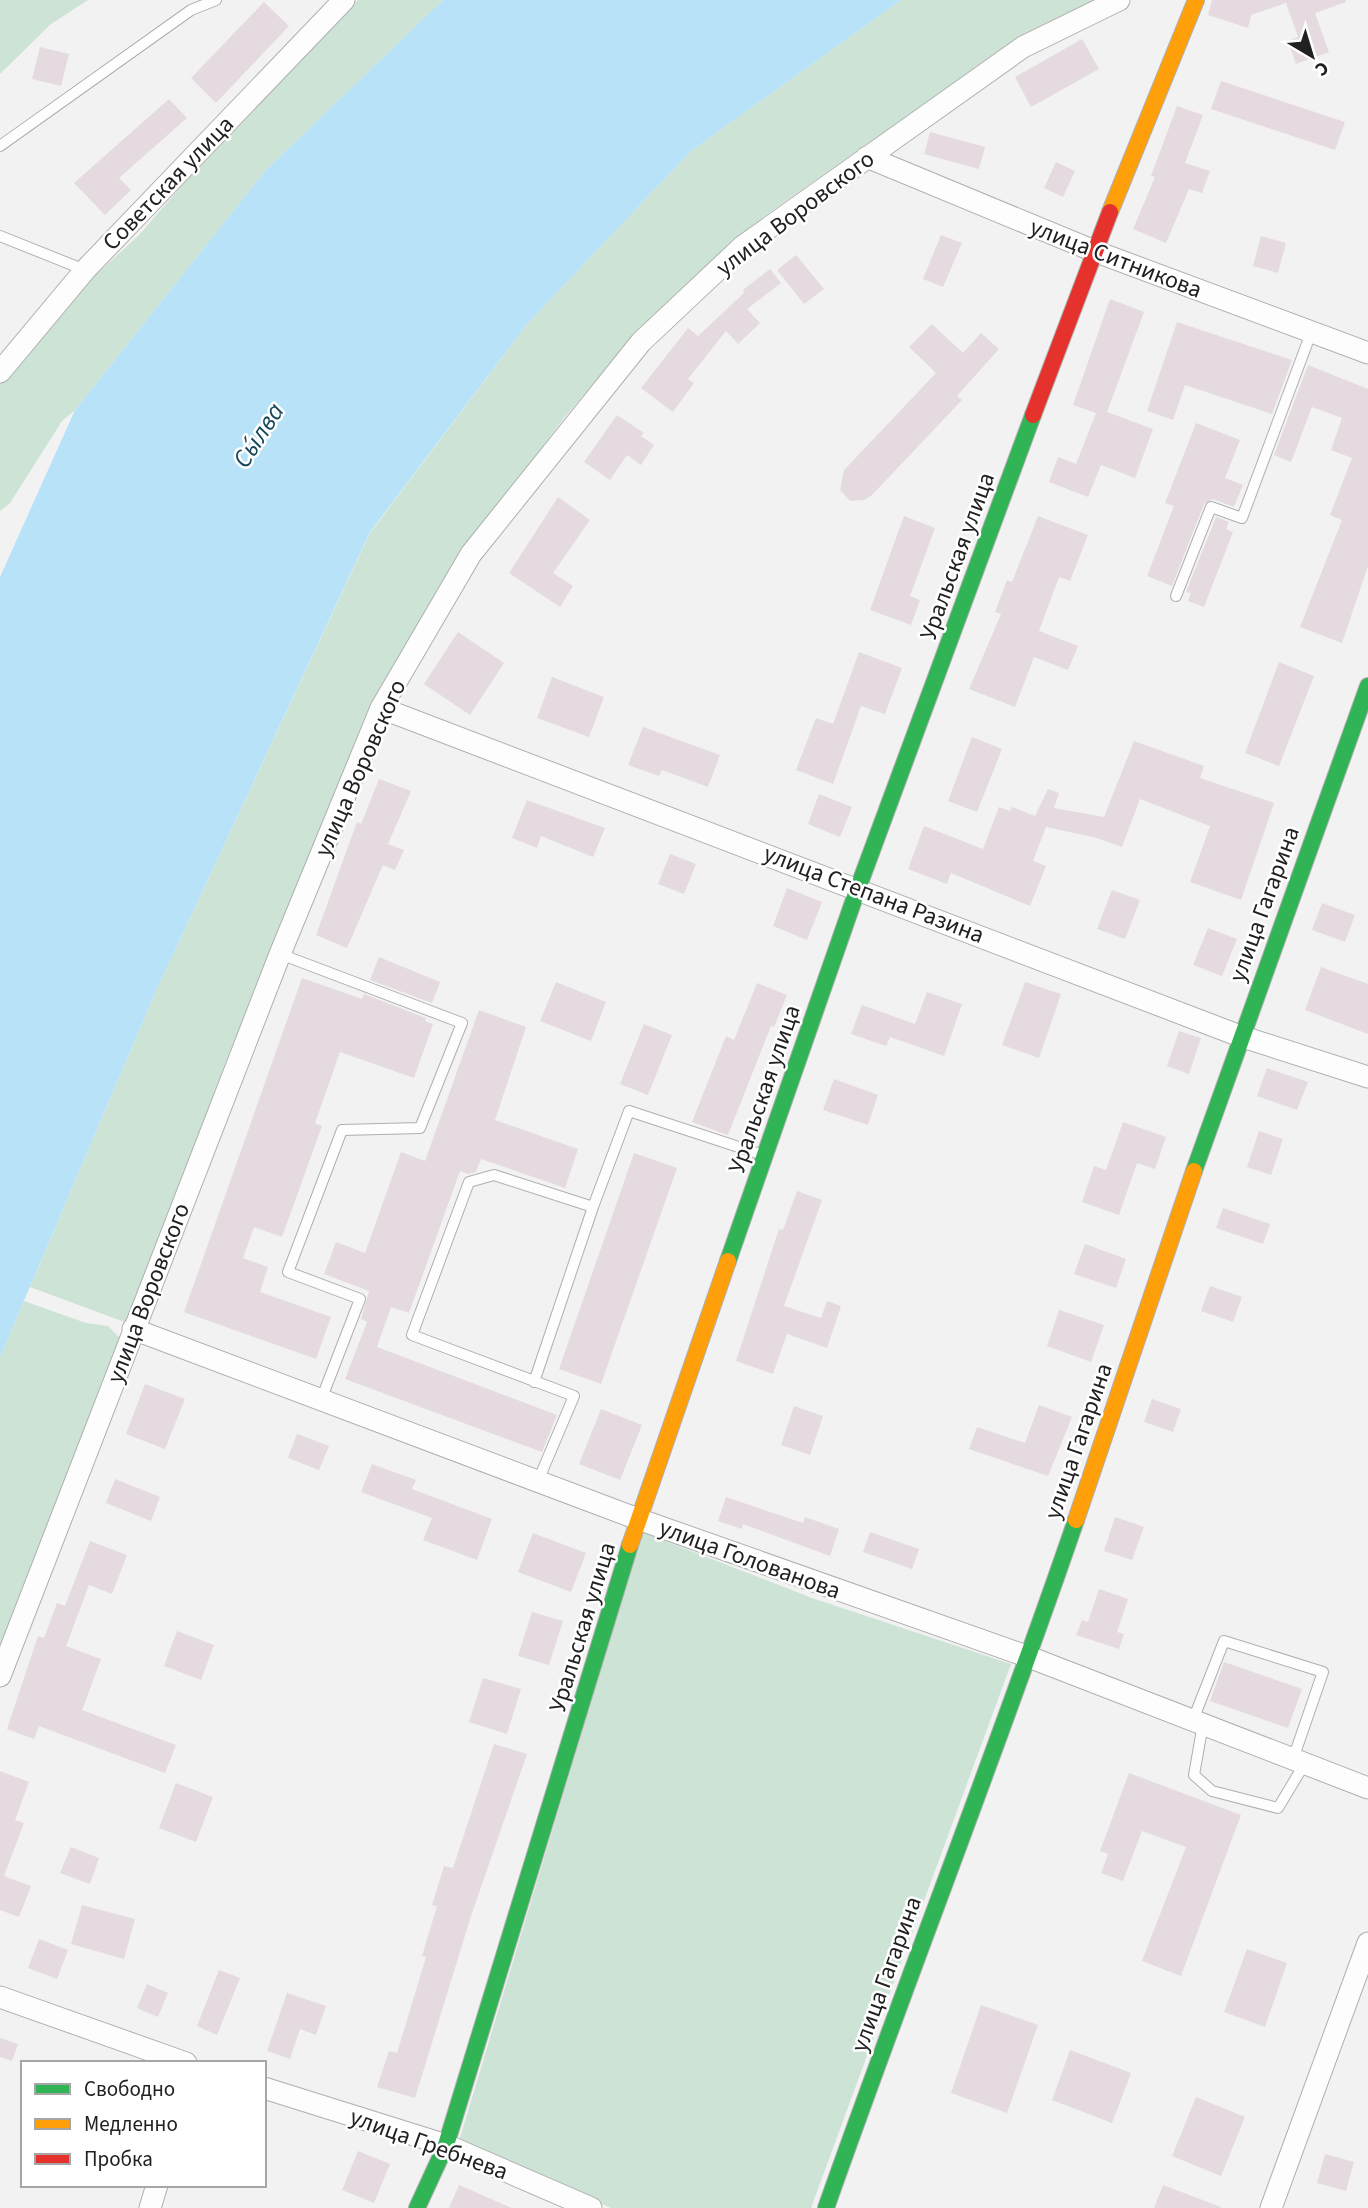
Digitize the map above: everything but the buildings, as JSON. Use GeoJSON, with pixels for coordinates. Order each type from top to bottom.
{"type":"FeatureCollection","features":[{"type":"Feature","properties":{"kind":"street","name":"Советская улица"},"geometry":{"type":"LineString","coordinates":[[0,372],[85,270],[344,0]]}},
{"type":"Feature","properties":{"kind":"street","name":"улица Воровского"},"geometry":{"type":"LineString","coordinates":[[0,1676],[280,954],[381,708],[471,554],[641,342],[743,246],[1023,47],[1119,0]]}},
{"type":"Feature","properties":{"kind":"street","name":"Уральская улица"},"geometry":{"type":"LineString","coordinates":[[417,2208],[446,2145],[638,1519],[858,888],[1094,251],[1196,0]]}},
{"type":"Feature","properties":{"kind":"street","name":"улица Ситникова"},"geometry":{"type":"LineString","coordinates":[[867,157],[1094,251],[1368,353]]}},
{"type":"Feature","properties":{"kind":"street","name":"улица Гагарина"},"geometry":{"type":"LineString","coordinates":[[826,2208],[906,1981],[1028,1657],[1240,1036],[1368,686]]}},
{"type":"Feature","properties":{"kind":"street","name":"улица Степана Разина"},"geometry":{"type":"LineString","coordinates":[[381,708],[1240,1036],[1368,1077]]}},
{"type":"Feature","properties":{"kind":"street","name":"улица Голованова"},"geometry":{"type":"LineString","coordinates":[[133,1329],[638,1519],[1028,1657],[1368,1788]]}},
{"type":"Feature","properties":{"kind":"street"},"geometry":{"type":"LineString","coordinates":[[1271,2208],[1368,1943]]}},
{"type":"Feature","properties":{"kind":"street"},"geometry":{"type":"LineString","coordinates":[[0,1997],[180,2061]]}},
{"type":"Feature","properties":{"kind":"street","name":"улица Гребнева"},"geometry":{"type":"LineString","coordinates":[[266,2089],[446,2145],[591,2208]]}},
{"type":"Feature","properties":{"kind":"street"},"geometry":{"type":"LineString","coordinates":[[150,2208],[156,2187]]}},
{"type":"Feature","properties":{"kind":"lane"},"geometry":{"type":"LineString","coordinates":[[0,146],[191,10],[216,0]]}},
{"type":"Feature","properties":{"kind":"lane"},"geometry":{"type":"LineString","coordinates":[[0,236],[85,270]]}},
{"type":"Feature","properties":{"kind":"lane"},"geometry":{"type":"LineString","coordinates":[[1176,596],[1211,507],[1242,517],[1311,333]]}},
{"type":"Feature","properties":{"kind":"lane"},"geometry":{"type":"LineString","coordinates":[[280,954],[462,1023],[420,1128],[342,1130],[288,1272],[360,1299],[321,1400]]}},
{"type":"Feature","properties":{"kind":"lane"},"geometry":{"type":"LineString","coordinates":[[534,1382],[593,1207],[629,1111],[765,1156]]}},
{"type":"Feature","properties":{"kind":"lane"},"geometry":{"type":"LineString","coordinates":[[538,1481],[573,1396],[412,1335],[469,1182],[494,1175],[593,1207]]}},
{"type":"Feature","properties":{"kind":"lane"},"geometry":{"type":"LineString","coordinates":[[1224,1641],[1323,1672],[1299,1761],[1278,1808],[1212,1791],[1194,1775],[1198,1722],[1224,1641]]}},
{"type":"Feature","properties":{"kind":"green space"},"geometry":{"type":"Polygon","coordinates":[[[0,0],[88,0],[51,24],[0,74],[0,0]]]}},
{"type":"Feature","properties":{"kind":"green space"},"geometry":{"type":"Polygon","coordinates":[[[358,0],[443,0],[266,170],[75,410],[62,421],[10,503],[0,511],[0,384],[57,311],[139,235],[224,137],[358,0]]]}},
{"type":"Feature","properties":{"kind":"green space"},"geometry":{"type":"Polygon","coordinates":[[[901,0],[1100,0],[867,144],[755,223],[627,343],[563,419],[482,529],[278,936],[227,1058],[130,1324],[30,1287],[155,993],[370,533],[527,324],[691,151],[901,0]]]}},
{"type":"Feature","properties":{"kind":"green space"},"geometry":{"type":"Polygon","coordinates":[[[24,1301],[86,1323],[108,1326],[121,1339],[0,1673],[0,1357],[24,1301]]]}},
{"type":"Feature","properties":{"kind":"green space"},"geometry":{"type":"Polygon","coordinates":[[[642,1532],[812,1598],[1011,1664],[811,2208],[611,2208],[459,2141],[642,1532]]]}},
{"type":"Feature","properties":{"kind":"water","name":"Сы́лва"},"geometry":{"type":"Polygon","coordinates":[[[443,0],[901,0],[691,151],[527,324],[370,532],[155,993],[0,1357],[0,577],[75,410],[266,170],[443,0]]]}},
{"type":"Feature","properties":{"kind":"traffic: fast"},"geometry":{"type":"LineString","coordinates":[[728,1261],[858,888],[1033,415]]}},
{"type":"Feature","properties":{"kind":"traffic: fast"},"geometry":{"type":"LineString","coordinates":[[1194,1171],[1368,686]]}},
{"type":"Feature","properties":{"kind":"traffic: fast"},"geometry":{"type":"LineString","coordinates":[[826,2208],[1076,1520]]}},
{"type":"Feature","properties":{"kind":"traffic: fast"},"geometry":{"type":"LineString","coordinates":[[417,2208],[446,2145],[630,1545]]}},
{"type":"Feature","properties":{"kind":"traffic: slow"},"geometry":{"type":"LineString","coordinates":[[1110,212],[1196,0]]}},
{"type":"Feature","properties":{"kind":"traffic: slow"},"geometry":{"type":"LineString","coordinates":[[1076,1520],[1194,1171]]}},
{"type":"Feature","properties":{"kind":"traffic: slow"},"geometry":{"type":"LineString","coordinates":[[630,1545],[728,1261]]}},
{"type":"Feature","properties":{"kind":"traffic: jam"},"geometry":{"type":"LineString","coordinates":[[1033,415],[1110,212]]}}]}
